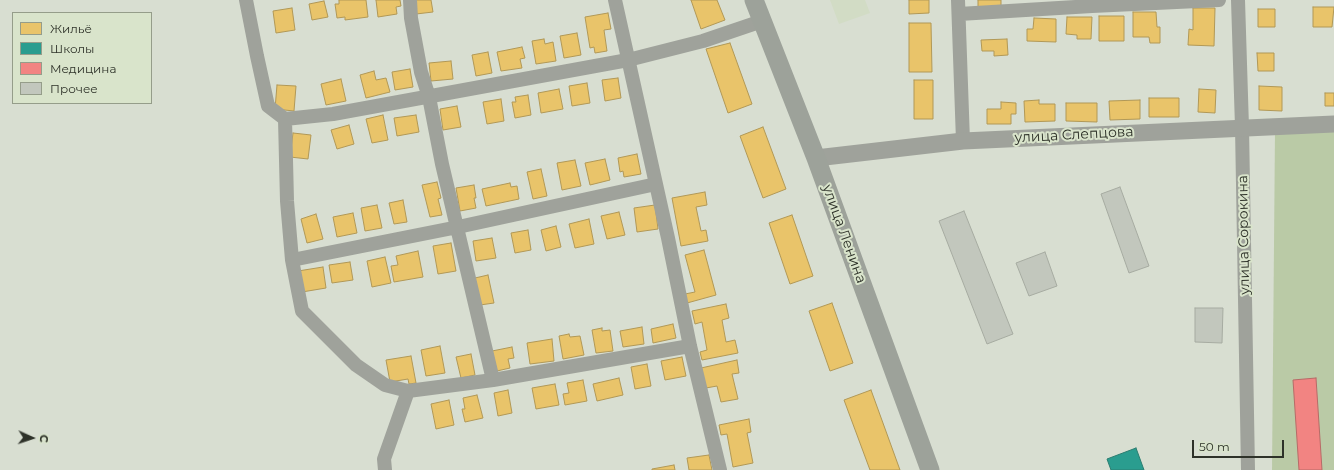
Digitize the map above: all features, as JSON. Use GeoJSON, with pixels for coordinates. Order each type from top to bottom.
{"type":"FeatureCollection","features":[{"type":"Feature","properties":{"kind":"main road","name":"улица Ленина"},"geometry":{"type":"LineString","coordinates":[[754,0],[816,158],[930,470]]}},
{"type":"Feature","properties":{"kind":"street"},"geometry":{"type":"LineString","coordinates":[[246,0],[268,106],[285,119],[333,114],[628,60],[703,41],[762,21]]}},
{"type":"Feature","properties":{"kind":"street"},"geometry":{"type":"LineString","coordinates":[[410,0],[411,18],[421,72],[493,380]]}},
{"type":"Feature","properties":{"kind":"street"},"geometry":{"type":"LineString","coordinates":[[615,0],[690,346],[720,470]]}},
{"type":"Feature","properties":{"kind":"street"},"geometry":{"type":"LineString","coordinates":[[963,141],[958,7],[1084,6],[1219,0]]}},
{"type":"Feature","properties":{"kind":"street","name":"улица Сорокина"},"geometry":{"type":"LineString","coordinates":[[1238,0],[1242,127],[1248,470]]}},
{"type":"Feature","properties":{"kind":"street"},"geometry":{"type":"LineString","coordinates":[[285,119],[287,201],[292,260],[302,311],[356,365],[385,385],[408,391],[493,380],[690,346]]}},
{"type":"Feature","properties":{"kind":"street","name":"улица Слепцова"},"geometry":{"type":"LineString","coordinates":[[816,158],[963,141],[1242,127],[1334,124]]}},
{"type":"Feature","properties":{"kind":"street"},"geometry":{"type":"LineString","coordinates":[[292,260],[458,227],[656,184]]}},
{"type":"Feature","properties":{"kind":"street"},"geometry":{"type":"LineString","coordinates":[[385,470],[384,458],[408,391]]}},
{"type":"Feature","properties":{"kind":"shaded area"},"geometry":{"type":"Polygon","coordinates":[[[830,0],[865,0],[870,13],[839,24],[830,0]]]}},
{"type":"Feature","properties":{"kind":"shaded area"},"geometry":{"type":"Polygon","coordinates":[[[1334,129],[1334,470],[1272,470],[1275,131],[1334,129]]]}},
{"type":"Feature","properties":{"kind":"building: Жильё"},"geometry":{"type":"Polygon","coordinates":[[[339,0],[366,0],[368,17],[345,20],[345,17],[337,18],[335,4],[339,4],[339,0]]]}},
{"type":"Feature","properties":{"kind":"building: Жильё"},"geometry":{"type":"Polygon","coordinates":[[[376,0],[400,0],[401,6],[396,7],[397,14],[378,17],[376,0]]]}},
{"type":"Feature","properties":{"kind":"building: Жильё"},"geometry":{"type":"Polygon","coordinates":[[[415,0],[431,0],[433,12],[416,14],[415,0]]]}},
{"type":"Feature","properties":{"kind":"building: Жильё"},"geometry":{"type":"Polygon","coordinates":[[[691,0],[717,0],[725,20],[701,29],[691,0]]]}},
{"type":"Feature","properties":{"kind":"building: Жильё"},"geometry":{"type":"Polygon","coordinates":[[[909,0],[929,0],[929,13],[909,14],[909,0]]]}},
{"type":"Feature","properties":{"kind":"building: Жильё"},"geometry":{"type":"Polygon","coordinates":[[[978,0],[1001,0],[1001,8],[978,8],[978,0]]]}},
{"type":"Feature","properties":{"kind":"building: Жильё"},"geometry":{"type":"Polygon","coordinates":[[[324,1],[328,17],[312,20],[309,4],[324,1]]]}},
{"type":"Feature","properties":{"kind":"building: Жильё"},"geometry":{"type":"Polygon","coordinates":[[[1313,7],[1334,7],[1332,27],[1313,27],[1313,7]]]}},
{"type":"Feature","properties":{"kind":"building: Жильё"},"geometry":{"type":"Polygon","coordinates":[[[292,8],[295,30],[276,33],[273,11],[292,8]]]}},
{"type":"Feature","properties":{"kind":"building: Жильё"},"geometry":{"type":"Polygon","coordinates":[[[1193,8],[1215,8],[1214,46],[1188,45],[1189,29],[1193,30],[1193,8]]]}},
{"type":"Feature","properties":{"kind":"building: Жильё"},"geometry":{"type":"Polygon","coordinates":[[[1258,9],[1275,9],[1275,27],[1258,27],[1258,9]]]}},
{"type":"Feature","properties":{"kind":"building: Жильё"},"geometry":{"type":"Polygon","coordinates":[[[1133,12],[1156,12],[1157,27],[1160,27],[1160,43],[1150,43],[1149,37],[1133,37],[1133,12]]]}},
{"type":"Feature","properties":{"kind":"building: Жильё"},"geometry":{"type":"Polygon","coordinates":[[[608,13],[611,29],[604,30],[607,51],[595,53],[594,47],[590,48],[585,17],[608,13]]]}},
{"type":"Feature","properties":{"kind":"building: Жильё"},"geometry":{"type":"Polygon","coordinates":[[[1099,16],[1124,16],[1124,41],[1099,41],[1099,16]]]}},
{"type":"Feature","properties":{"kind":"building: Жильё"},"geometry":{"type":"Polygon","coordinates":[[[1067,17],[1092,17],[1091,39],[1077,39],[1077,35],[1066,34],[1067,17]]]}},
{"type":"Feature","properties":{"kind":"building: Жильё"},"geometry":{"type":"Polygon","coordinates":[[[1034,18],[1056,19],[1056,42],[1027,41],[1027,29],[1033,29],[1034,18]]]}},
{"type":"Feature","properties":{"kind":"building: Жильё"},"geometry":{"type":"Polygon","coordinates":[[[909,23],[931,23],[932,72],[909,72],[909,23]]]}},
{"type":"Feature","properties":{"kind":"building: Жильё"},"geometry":{"type":"Polygon","coordinates":[[[577,33],[581,55],[564,58],[560,36],[577,33]]]}},
{"type":"Feature","properties":{"kind":"building: Жильё"},"geometry":{"type":"Polygon","coordinates":[[[544,39],[545,44],[553,42],[556,61],[536,64],[532,41],[544,39]]]}},
{"type":"Feature","properties":{"kind":"building: Жильё"},"geometry":{"type":"Polygon","coordinates":[[[1007,39],[1008,55],[994,56],[994,51],[982,51],[981,40],[1007,39]]]}},
{"type":"Feature","properties":{"kind":"building: Жильё"},"geometry":{"type":"Polygon","coordinates":[[[730,43],[752,104],[728,113],[706,49],[730,43]]]}},
{"type":"Feature","properties":{"kind":"building: Жильё"},"geometry":{"type":"Polygon","coordinates":[[[522,47],[525,58],[520,59],[522,68],[501,71],[497,52],[522,47]]]}},
{"type":"Feature","properties":{"kind":"building: Жильё"},"geometry":{"type":"Polygon","coordinates":[[[488,52],[492,73],[476,76],[472,55],[488,52]]]}},
{"type":"Feature","properties":{"kind":"building: Жильё"},"geometry":{"type":"Polygon","coordinates":[[[1257,53],[1274,53],[1274,71],[1258,71],[1257,53]]]}},
{"type":"Feature","properties":{"kind":"building: Жильё"},"geometry":{"type":"Polygon","coordinates":[[[451,61],[453,79],[431,81],[429,63],[451,61]]]}},
{"type":"Feature","properties":{"kind":"building: Жильё"},"geometry":{"type":"Polygon","coordinates":[[[410,69],[413,87],[395,90],[392,72],[410,69]]]}},
{"type":"Feature","properties":{"kind":"building: Жильё"},"geometry":{"type":"Polygon","coordinates":[[[374,71],[376,80],[386,78],[390,92],[366,98],[360,75],[374,71]]]}},
{"type":"Feature","properties":{"kind":"building: Жильё"},"geometry":{"type":"Polygon","coordinates":[[[618,78],[621,98],[605,101],[602,80],[618,78]]]}},
{"type":"Feature","properties":{"kind":"building: Жильё"},"geometry":{"type":"Polygon","coordinates":[[[341,79],[346,101],[326,105],[321,84],[341,79]]]}},
{"type":"Feature","properties":{"kind":"building: Жильё"},"geometry":{"type":"Polygon","coordinates":[[[914,80],[933,80],[933,119],[914,119],[914,80]]]}},
{"type":"Feature","properties":{"kind":"building: Жильё"},"geometry":{"type":"Polygon","coordinates":[[[587,83],[590,103],[572,106],[569,86],[587,83]]]}},
{"type":"Feature","properties":{"kind":"building: Жильё"},"geometry":{"type":"Polygon","coordinates":[[[277,85],[296,86],[294,111],[275,109],[277,85]]]}},
{"type":"Feature","properties":{"kind":"building: Жильё"},"geometry":{"type":"Polygon","coordinates":[[[1259,86],[1282,87],[1282,111],[1259,110],[1259,86]]]}},
{"type":"Feature","properties":{"kind":"building: Жильё"},"geometry":{"type":"Polygon","coordinates":[[[559,89],[563,109],[541,113],[538,93],[559,89]]]}},
{"type":"Feature","properties":{"kind":"building: Жильё"},"geometry":{"type":"Polygon","coordinates":[[[1199,89],[1216,90],[1215,113],[1198,112],[1199,89]]]}},
{"type":"Feature","properties":{"kind":"building: Жильё"},"geometry":{"type":"Polygon","coordinates":[[[1325,93],[1334,93],[1334,106],[1325,106],[1325,93]]]}},
{"type":"Feature","properties":{"kind":"building: Жильё"},"geometry":{"type":"Polygon","coordinates":[[[528,95],[531,115],[515,118],[512,102],[516,102],[515,97],[528,95]]]}},
{"type":"Feature","properties":{"kind":"building: Жильё"},"geometry":{"type":"Polygon","coordinates":[[[1149,98],[1179,98],[1179,117],[1149,117],[1149,98]]]}},
{"type":"Feature","properties":{"kind":"building: Жильё"},"geometry":{"type":"Polygon","coordinates":[[[501,99],[504,121],[487,124],[483,102],[501,99]]]}},
{"type":"Feature","properties":{"kind":"building: Жильё"},"geometry":{"type":"Polygon","coordinates":[[[1039,100],[1039,104],[1055,104],[1055,121],[1025,122],[1024,101],[1039,100]]]}},
{"type":"Feature","properties":{"kind":"building: Жильё"},"geometry":{"type":"Polygon","coordinates":[[[1140,100],[1140,119],[1110,120],[1109,101],[1140,100]]]}},
{"type":"Feature","properties":{"kind":"building: Жильё"},"geometry":{"type":"Polygon","coordinates":[[[1001,102],[1016,103],[1016,114],[1011,114],[1011,124],[987,124],[987,109],[1001,109],[1001,102]]]}},
{"type":"Feature","properties":{"kind":"building: Жильё"},"geometry":{"type":"Polygon","coordinates":[[[1066,103],[1097,103],[1097,122],[1066,121],[1066,103]]]}},
{"type":"Feature","properties":{"kind":"building: Жильё"},"geometry":{"type":"Polygon","coordinates":[[[457,106],[461,127],[443,130],[440,109],[457,106]]]}},
{"type":"Feature","properties":{"kind":"building: Жильё"},"geometry":{"type":"Polygon","coordinates":[[[383,115],[388,140],[372,143],[366,119],[383,115]]]}},
{"type":"Feature","properties":{"kind":"building: Жильё"},"geometry":{"type":"Polygon","coordinates":[[[416,115],[419,132],[397,136],[394,118],[416,115]]]}},
{"type":"Feature","properties":{"kind":"building: Жильё"},"geometry":{"type":"Polygon","coordinates":[[[349,125],[354,144],[337,149],[331,130],[349,125]]]}},
{"type":"Feature","properties":{"kind":"building: Жильё"},"geometry":{"type":"Polygon","coordinates":[[[763,127],[786,189],[763,198],[740,136],[763,127]]]}},
{"type":"Feature","properties":{"kind":"building: Жильё"},"geometry":{"type":"Polygon","coordinates":[[[293,133],[311,135],[308,159],[290,157],[293,133]]]}},
{"type":"Feature","properties":{"kind":"building: Жильё"},"geometry":{"type":"Polygon","coordinates":[[[637,154],[641,174],[624,177],[623,171],[620,172],[618,158],[637,154]]]}},
{"type":"Feature","properties":{"kind":"building: Жильё"},"geometry":{"type":"Polygon","coordinates":[[[605,159],[610,180],[590,185],[585,163],[605,159]]]}},
{"type":"Feature","properties":{"kind":"building: Жильё"},"geometry":{"type":"Polygon","coordinates":[[[575,160],[581,186],[562,190],[557,163],[575,160]]]}},
{"type":"Feature","properties":{"kind":"building: Жильё"},"geometry":{"type":"Polygon","coordinates":[[[541,169],[547,196],[533,199],[527,172],[541,169]]]}},
{"type":"Feature","properties":{"kind":"building: Жильё"},"geometry":{"type":"Polygon","coordinates":[[[437,182],[441,198],[438,199],[442,215],[430,217],[422,185],[437,182]]]}},
{"type":"Feature","properties":{"kind":"building: Жильё"},"geometry":{"type":"Polygon","coordinates":[[[510,183],[511,187],[517,186],[519,199],[486,206],[482,189],[510,183]]]}},
{"type":"Feature","properties":{"kind":"building: Жильё"},"geometry":{"type":"Polygon","coordinates":[[[474,185],[476,208],[460,211],[456,188],[474,185]]]}},
{"type":"Feature","properties":{"kind":"building: Жильё"},"geometry":{"type":"Polygon","coordinates":[[[705,192],[707,205],[696,207],[701,231],[706,230],[708,241],[681,246],[672,198],[705,192]]]}},
{"type":"Feature","properties":{"kind":"building: Жильё"},"geometry":{"type":"Polygon","coordinates":[[[403,200],[407,222],[394,224],[389,203],[403,200]]]}},
{"type":"Feature","properties":{"kind":"building: Жильё"},"geometry":{"type":"Polygon","coordinates":[[[377,205],[382,228],[365,231],[361,208],[377,205]]]}},
{"type":"Feature","properties":{"kind":"building: Жильё"},"geometry":{"type":"Polygon","coordinates":[[[655,205],[658,229],[637,232],[634,208],[655,205]]]}},
{"type":"Feature","properties":{"kind":"building: Жильё"},"geometry":{"type":"Polygon","coordinates":[[[619,212],[625,235],[607,239],[601,216],[619,212]]]}},
{"type":"Feature","properties":{"kind":"building: Жильё"},"geometry":{"type":"Polygon","coordinates":[[[353,213],[357,233],[337,237],[333,217],[353,213]]]}},
{"type":"Feature","properties":{"kind":"building: Жильё"},"geometry":{"type":"Polygon","coordinates":[[[316,214],[323,239],[307,243],[301,219],[316,214]]]}},
{"type":"Feature","properties":{"kind":"building: Жильё"},"geometry":{"type":"Polygon","coordinates":[[[792,215],[813,276],[790,284],[769,223],[792,215]]]}},
{"type":"Feature","properties":{"kind":"building: Жильё"},"geometry":{"type":"Polygon","coordinates":[[[589,219],[594,244],[575,248],[569,224],[589,219]]]}},
{"type":"Feature","properties":{"kind":"building: Жильё"},"geometry":{"type":"Polygon","coordinates":[[[556,226],[561,247],[546,251],[541,230],[556,226]]]}},
{"type":"Feature","properties":{"kind":"building: Жильё"},"geometry":{"type":"Polygon","coordinates":[[[528,230],[531,250],[515,253],[511,233],[528,230]]]}},
{"type":"Feature","properties":{"kind":"building: Жильё"},"geometry":{"type":"Polygon","coordinates":[[[492,238],[496,258],[476,261],[473,241],[492,238]]]}},
{"type":"Feature","properties":{"kind":"building: Жильё"},"geometry":{"type":"Polygon","coordinates":[[[451,243],[456,271],[438,274],[433,246],[451,243]]]}},
{"type":"Feature","properties":{"kind":"building: Жильё"},"geometry":{"type":"Polygon","coordinates":[[[704,250],[716,295],[687,303],[685,294],[695,292],[685,255],[704,250]]]}},
{"type":"Feature","properties":{"kind":"building: Жильё"},"geometry":{"type":"Polygon","coordinates":[[[418,251],[423,277],[394,282],[391,266],[398,265],[396,256],[418,251]]]}},
{"type":"Feature","properties":{"kind":"building: Жильё"},"geometry":{"type":"Polygon","coordinates":[[[385,257],[391,283],[372,287],[367,261],[385,257]]]}},
{"type":"Feature","properties":{"kind":"building: Жильё"},"geometry":{"type":"Polygon","coordinates":[[[350,262],[353,280],[332,283],[329,265],[350,262]]]}},
{"type":"Feature","properties":{"kind":"building: Жильё"},"geometry":{"type":"Polygon","coordinates":[[[323,267],[326,288],[302,292],[298,271],[323,267]]]}},
{"type":"Feature","properties":{"kind":"building: Жильё"},"geometry":{"type":"Polygon","coordinates":[[[488,275],[494,303],[480,305],[475,278],[488,275]]]}},
{"type":"Feature","properties":{"kind":"building: Жильё"},"geometry":{"type":"Polygon","coordinates":[[[832,303],[853,363],[830,371],[809,311],[832,303]]]}},
{"type":"Feature","properties":{"kind":"building: Жильё"},"geometry":{"type":"Polygon","coordinates":[[[726,304],[729,318],[722,320],[726,342],[735,340],[738,353],[702,360],[700,352],[707,350],[702,322],[695,324],[692,311],[726,304]]]}},
{"type":"Feature","properties":{"kind":"building: Жильё"},"geometry":{"type":"Polygon","coordinates":[[[673,324],[676,338],[653,343],[651,329],[673,324]]]}},
{"type":"Feature","properties":{"kind":"building: Жильё"},"geometry":{"type":"Polygon","coordinates":[[[642,327],[644,344],[623,347],[620,331],[642,327]]]}},
{"type":"Feature","properties":{"kind":"building: Жильё"},"geometry":{"type":"Polygon","coordinates":[[[602,328],[602,331],[610,330],[613,351],[596,353],[592,330],[602,328]]]}},
{"type":"Feature","properties":{"kind":"building: Жильё"},"geometry":{"type":"Polygon","coordinates":[[[569,334],[570,337],[580,336],[584,355],[563,359],[559,336],[569,334]]]}},
{"type":"Feature","properties":{"kind":"building: Жильё"},"geometry":{"type":"Polygon","coordinates":[[[552,339],[554,361],[530,364],[527,343],[552,339]]]}},
{"type":"Feature","properties":{"kind":"building: Жильё"},"geometry":{"type":"Polygon","coordinates":[[[440,346],[445,373],[426,376],[421,350],[440,346]]]}},
{"type":"Feature","properties":{"kind":"building: Жильё"},"geometry":{"type":"Polygon","coordinates":[[[512,347],[514,358],[508,359],[510,368],[497,371],[492,351],[512,347]]]}},
{"type":"Feature","properties":{"kind":"building: Жильё"},"geometry":{"type":"Polygon","coordinates":[[[471,354],[475,375],[461,378],[456,357],[471,354]]]}},
{"type":"Feature","properties":{"kind":"building: Жильё"},"geometry":{"type":"Polygon","coordinates":[[[411,356],[416,383],[409,384],[408,379],[390,382],[386,360],[411,356]]]}},
{"type":"Feature","properties":{"kind":"building: Жильё"},"geometry":{"type":"Polygon","coordinates":[[[682,357],[686,376],[665,380],[661,361],[682,357]]]}},
{"type":"Feature","properties":{"kind":"building: Жильё"},"geometry":{"type":"Polygon","coordinates":[[[737,360],[739,373],[732,374],[738,399],[721,402],[717,386],[706,388],[701,368],[737,360]]]}},
{"type":"Feature","properties":{"kind":"building: Жильё"},"geometry":{"type":"Polygon","coordinates":[[[647,364],[651,386],[635,389],[631,367],[647,364]]]}},
{"type":"Feature","properties":{"kind":"building: Жильё"},"geometry":{"type":"Polygon","coordinates":[[[619,378],[623,395],[597,401],[593,384],[619,378]]]}},
{"type":"Feature","properties":{"kind":"building: Жильё"},"geometry":{"type":"Polygon","coordinates":[[[583,380],[587,401],[565,405],[563,394],[569,393],[567,383],[583,380]]]}},
{"type":"Feature","properties":{"kind":"building: Жильё"},"geometry":{"type":"Polygon","coordinates":[[[555,384],[559,405],[536,409],[532,388],[555,384]]]}},
{"type":"Feature","properties":{"kind":"building: Жильё"},"geometry":{"type":"Polygon","coordinates":[[[508,390],[512,413],[498,416],[494,393],[508,390]]]}},
{"type":"Feature","properties":{"kind":"building: Жильё"},"geometry":{"type":"Polygon","coordinates":[[[871,390],[900,470],[870,470],[844,400],[871,390]]]}},
{"type":"Feature","properties":{"kind":"building: Жильё"},"geometry":{"type":"Polygon","coordinates":[[[477,395],[483,418],[465,422],[462,409],[465,409],[463,398],[477,395]]]}},
{"type":"Feature","properties":{"kind":"building: Жильё"},"geometry":{"type":"Polygon","coordinates":[[[449,400],[454,425],[436,429],[431,404],[449,400]]]}},
{"type":"Feature","properties":{"kind":"building: Жильё"},"geometry":{"type":"Polygon","coordinates":[[[749,419],[751,432],[747,433],[753,463],[733,467],[727,434],[721,435],[719,425],[749,419]]]}},
{"type":"Feature","properties":{"kind":"building: Жильё"},"geometry":{"type":"Polygon","coordinates":[[[709,455],[712,470],[689,470],[687,458],[709,455]]]}},
{"type":"Feature","properties":{"kind":"building: Жильё"},"geometry":{"type":"Polygon","coordinates":[[[674,465],[675,470],[652,470],[652,469],[674,465]]]}},
{"type":"Feature","properties":{"kind":"building: Школы"},"geometry":{"type":"Polygon","coordinates":[[[1136,448],[1144,470],[1111,470],[1107,459],[1136,448]]]}},
{"type":"Feature","properties":{"kind":"building: Медицина"},"geometry":{"type":"Polygon","coordinates":[[[1316,378],[1322,470],[1299,470],[1293,380],[1316,378]]]}},
{"type":"Feature","properties":{"kind":"building: Прочее"},"geometry":{"type":"Polygon","coordinates":[[[1120,187],[1149,266],[1129,273],[1101,194],[1120,187]]]}},
{"type":"Feature","properties":{"kind":"building: Прочее"},"geometry":{"type":"Polygon","coordinates":[[[964,211],[1013,334],[987,344],[939,221],[964,211]]]}},
{"type":"Feature","properties":{"kind":"building: Прочее"},"geometry":{"type":"Polygon","coordinates":[[[1045,252],[1057,286],[1029,296],[1016,263],[1045,252]]]}},
{"type":"Feature","properties":{"kind":"building: Прочее"},"geometry":{"type":"Polygon","coordinates":[[[1195,308],[1223,308],[1222,343],[1195,342],[1195,308]]]}}]}
